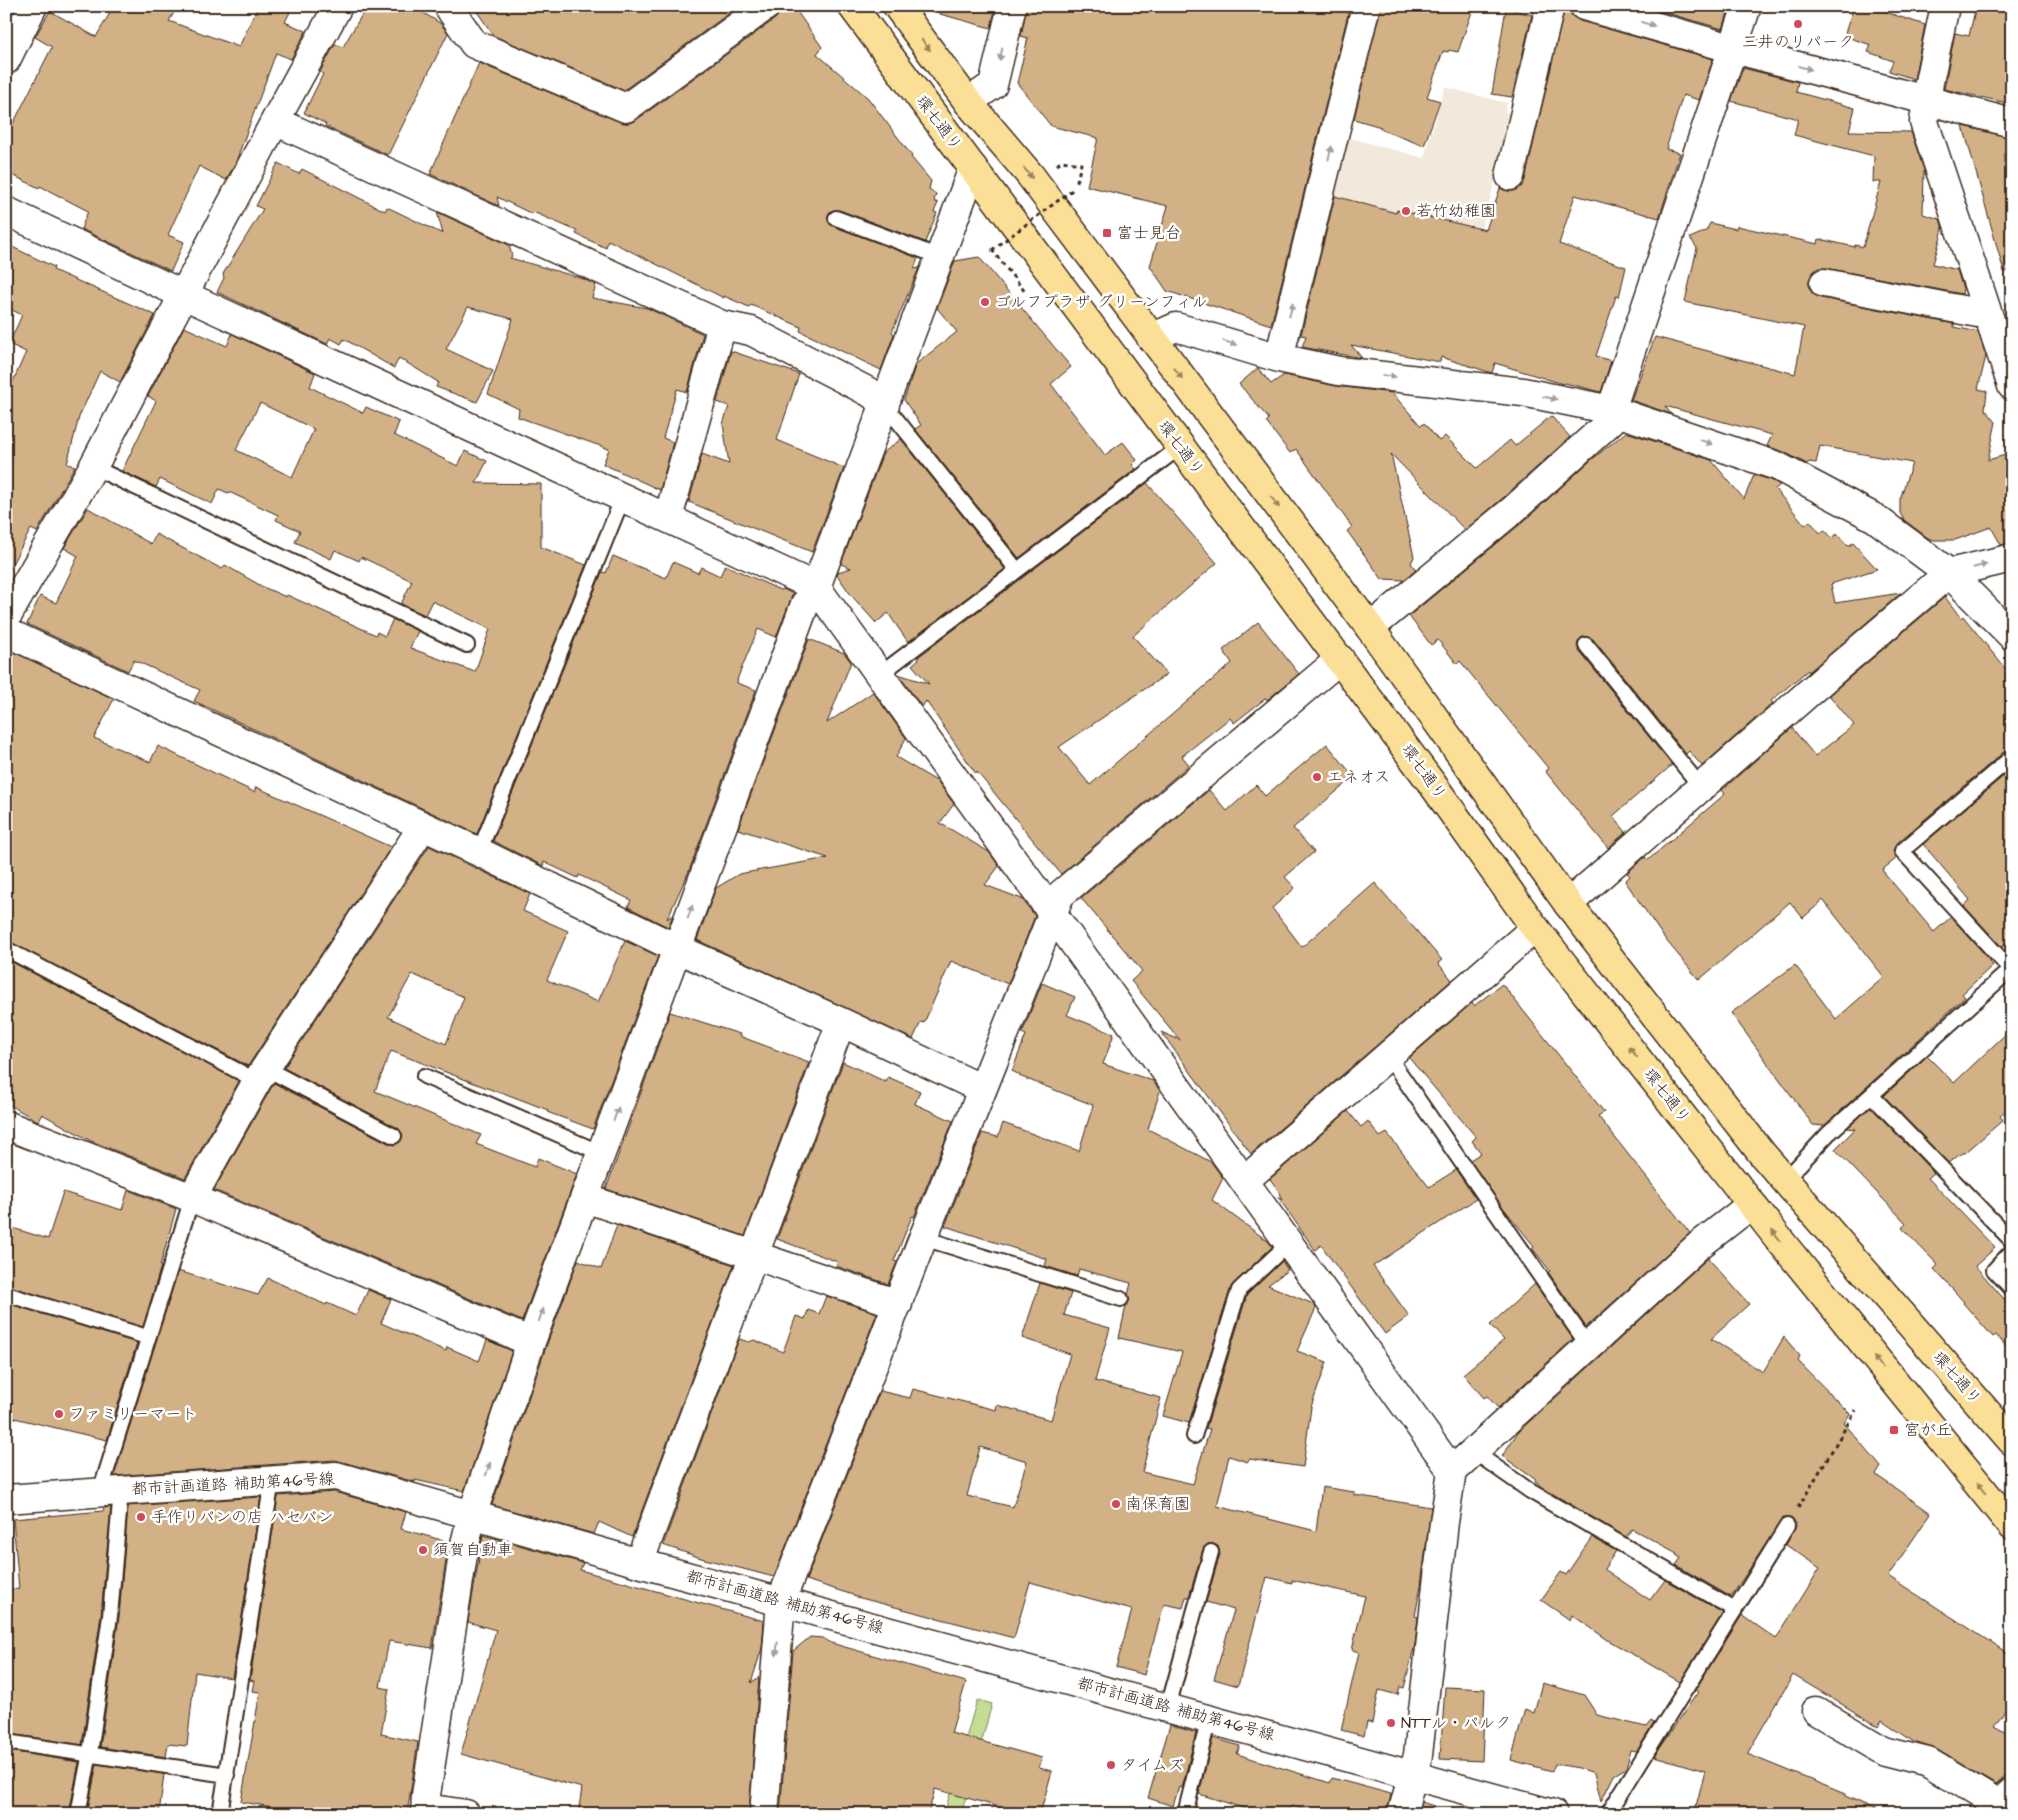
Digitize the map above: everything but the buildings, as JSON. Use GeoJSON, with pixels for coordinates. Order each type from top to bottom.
{"type":"FeatureCollection","features":[{"type":"Feature","properties":{"kind":"main road","name":"環七通り"},"geometry":{"type":"LineString","coordinates":[[852,6],[1340,659],[1535,928],[1752,1204],[2012,1526]]}},
{"type":"Feature","properties":{"kind":"main road","name":"環七通り"},"geometry":{"type":"LineString","coordinates":[[898,6],[968,102],[1030,175],[1370,628],[1568,904],[1757,1148],[2012,1442]]}},
{"type":"Feature","properties":{"kind":"street"},"geometry":{"type":"LineString","coordinates":[[6,60],[33,6]]}},
{"type":"Feature","properties":{"kind":"street"},"geometry":{"type":"LineString","coordinates":[[6,618],[93,467],[275,121],[338,6]]}},
{"type":"Feature","properties":{"kind":"street"},"geometry":{"type":"LineString","coordinates":[[448,6],[474,44],[626,108],[766,6]]}},
{"type":"Feature","properties":{"kind":"street"},"geometry":{"type":"LineString","coordinates":[[968,102],[993,85],[1012,6]]}},
{"type":"Feature","properties":{"kind":"street"},"geometry":{"type":"LineString","coordinates":[[1279,358],[1366,6]]}},
{"type":"Feature","properties":{"kind":"street"},"geometry":{"type":"LineString","coordinates":[[1510,176],[1550,6]]}},
{"type":"Feature","properties":{"kind":"street"},"geometry":{"type":"LineString","coordinates":[[1584,6],[1734,49],[2012,122]]}},
{"type":"Feature","properties":{"kind":"street"},"geometry":{"type":"LineString","coordinates":[[1370,628],[1514,509],[1611,421],[1611,410],[1747,6]]}},
{"type":"Feature","properties":{"kind":"street"},"geometry":{"type":"LineString","coordinates":[[1945,6],[1926,100],[1924,122],[2012,386]]}},
{"type":"Feature","properties":{"kind":"street"},"geometry":{"type":"LineString","coordinates":[[275,121],[722,325],[751,331],[869,392],[885,405]]}},
{"type":"Feature","properties":{"kind":"street"},"geometry":{"type":"LineString","coordinates":[[466,1814],[426,1811],[426,1795],[464,1548],[472,1515],[532,1342],[676,948],[805,604],[816,587],[973,168]]}},
{"type":"Feature","properties":{"kind":"street"},"geometry":{"type":"LineString","coordinates":[[6,211],[816,587],[1290,1243],[1452,1471]]}},
{"type":"Feature","properties":{"kind":"street"},"geometry":{"type":"LineString","coordinates":[[1824,283],[1988,315]]}},
{"type":"Feature","properties":{"kind":"street"},"geometry":{"type":"LineString","coordinates":[[668,518],[673,508],[722,325]]}},
{"type":"Feature","properties":{"kind":"street"},"geometry":{"type":"LineString","coordinates":[[1151,338],[1176,327],[1279,358],[1339,370],[1523,392],[1611,410],[1777,466],[1875,518],[1949,573],[2012,636]]}},
{"type":"Feature","properties":{"kind":"street"},"geometry":{"type":"LineString","coordinates":[[1568,904],[1831,673],[1949,573],[2012,558]]}},
{"type":"Feature","properties":{"kind":"street"},"geometry":{"type":"LineString","coordinates":[[6,632],[479,852],[676,948],[841,1022],[982,1089]]}},
{"type":"Feature","properties":{"kind":"street"},"geometry":{"type":"LineString","coordinates":[[764,1814],[782,1600],[923,1238],[1060,895],[1340,659]]}},
{"type":"Feature","properties":{"kind":"street"},"geometry":{"type":"LineString","coordinates":[[192,1198],[261,1075],[423,826]]}},
{"type":"Feature","properties":{"kind":"street"},"geometry":{"type":"LineString","coordinates":[[1244,1181],[1535,928]]}},
{"type":"Feature","properties":{"kind":"street"},"geometry":{"type":"LineString","coordinates":[[640,1563],[841,1022]]}},
{"type":"Feature","properties":{"kind":"street"},"geometry":{"type":"LineString","coordinates":[[6,1125],[192,1198],[532,1342]]}},
{"type":"Feature","properties":{"kind":"street"},"geometry":{"type":"LineString","coordinates":[[585,1198],[898,1304]]}},
{"type":"Feature","properties":{"kind":"street"},"geometry":{"type":"LineString","coordinates":[[1402,1814],[1411,1775],[1418,1755],[1444,1522],[1452,1471],[1697,1247],[1752,1204]]}},
{"type":"Feature","properties":{"kind":"street","name":"都市計画道路 補助第46号線"},"geometry":{"type":"LineString","coordinates":[[6,1499],[336,1476],[640,1563],[782,1600],[1553,1814]]}},
{"type":"Feature","properties":{"kind":"street"},"geometry":{"type":"LineString","coordinates":[[1816,1712],[1884,1751],[1928,1762],[2000,1803]]}},
{"type":"Feature","properties":{"kind":"lane"},"geometry":{"type":"LineString","coordinates":[[836,218],[940,257]]}},
{"type":"Feature","properties":{"kind":"lane"},"geometry":{"type":"LineString","coordinates":[[885,405],[1017,570]]}},
{"type":"Feature","properties":{"kind":"lane"},"geometry":{"type":"LineString","coordinates":[[879,675],[1180,446]]}},
{"type":"Feature","properties":{"kind":"lane"},"geometry":{"type":"LineString","coordinates":[[93,467],[467,645]]}},
{"type":"Feature","properties":{"kind":"lane"},"geometry":{"type":"LineString","coordinates":[[479,852],[623,497]]}},
{"type":"Feature","properties":{"kind":"lane"},"geometry":{"type":"LineString","coordinates":[[1586,645],[1701,787]]}},
{"type":"Feature","properties":{"kind":"lane"},"geometry":{"type":"LineString","coordinates":[[1785,1180],[1828,1134],[2011,969],[1902,851],[2012,757]]}},
{"type":"Feature","properties":{"kind":"lane"},"geometry":{"type":"LineString","coordinates":[[6,949],[261,1075],[394,1136]]}},
{"type":"Feature","properties":{"kind":"lane"},"geometry":{"type":"LineString","coordinates":[[1388,1056],[1589,1346]]}},
{"type":"Feature","properties":{"kind":"lane"},"geometry":{"type":"LineString","coordinates":[[424,1076],[601,1153]]}},
{"type":"Feature","properties":{"kind":"lane"},"geometry":{"type":"LineString","coordinates":[[1872,1096],[2012,1241]]}},
{"type":"Feature","properties":{"kind":"lane"},"geometry":{"type":"LineString","coordinates":[[78,1814],[90,1753],[110,1616],[110,1491],[147,1337],[192,1198]]}},
{"type":"Feature","properties":{"kind":"lane"},"geometry":{"type":"LineString","coordinates":[[923,1238],[1121,1299]]}},
{"type":"Feature","properties":{"kind":"lane"},"geometry":{"type":"LineString","coordinates":[[1194,1436],[1239,1290],[1290,1243]]}},
{"type":"Feature","properties":{"kind":"lane"},"geometry":{"type":"LineString","coordinates":[[2012,1251],[1994,1270],[2012,1290]]}},
{"type":"Feature","properties":{"kind":"lane"},"geometry":{"type":"LineString","coordinates":[[6,1294],[147,1337]]}},
{"type":"Feature","properties":{"kind":"lane"},"geometry":{"type":"LineString","coordinates":[[1473,1451],[1530,1491],[1735,1610]]}},
{"type":"Feature","properties":{"kind":"lane"},"geometry":{"type":"LineString","coordinates":[[220,1814],[272,1480]]}},
{"type":"Feature","properties":{"kind":"lane"},"geometry":{"type":"LineString","coordinates":[[1608,1814],[1787,1526]]}},
{"type":"Feature","properties":{"kind":"lane"},"geometry":{"type":"LineString","coordinates":[[1168,1707],[1211,1552]]}},
{"type":"Feature","properties":{"kind":"lane"},"geometry":{"type":"LineString","coordinates":[[1185,1814],[1208,1718]]}},
{"type":"Feature","properties":{"kind":"lane"},"geometry":{"type":"LineString","coordinates":[[6,1742],[90,1753],[227,1775]]}},
{"type":"Feature","properties":{"kind":"path"},"geometry":{"type":"LineString","coordinates":[[1032,300],[992,250],[1075,188],[1081,164],[1062,161]]}},
{"type":"Feature","properties":{"kind":"path"},"geometry":{"type":"LineString","coordinates":[[1787,1526],[1856,1410]]}},
{"type":"Feature","properties":{"kind":"shaded area","name":"若竹幼稚園"},"geometry":{"type":"Polygon","coordinates":[[[1445,87],[1507,103],[1505,112],[1515,114],[1460,299],[1312,264],[1346,137],[1424,158],[1445,87]]]}},
{"type":"Feature","properties":{"kind":"green space"},"geometry":{"type":"Polygon","coordinates":[[[977,1700],[992,1704],[963,1807],[984,1814],[944,1814],[977,1700]]]}},
{"type":"Feature","properties":{"kind":"place","name":"三井のリパーク"},"geometry":{"type":"Point","coordinates":[1798,24]}},
{"type":"Feature","properties":{"kind":"place","name":"若竹幼稚園"},"geometry":{"type":"Point","coordinates":[1406,211]}},
{"type":"Feature","properties":{"kind":"place","name":"富士見台"},"geometry":{"type":"Point","coordinates":[1107,233]}},
{"type":"Feature","properties":{"kind":"place","name":"ゴルフプラザ グリーンフィル"},"geometry":{"type":"Point","coordinates":[985,302]}},
{"type":"Feature","properties":{"kind":"place","name":"エネオス"},"geometry":{"type":"Point","coordinates":[1317,777]}},
{"type":"Feature","properties":{"kind":"place","name":"ファミリーマート"},"geometry":{"type":"Point","coordinates":[59,1414]}},
{"type":"Feature","properties":{"kind":"place","name":"宮が丘"},"geometry":{"type":"Point","coordinates":[1894,1430]}},
{"type":"Feature","properties":{"kind":"place","name":"南保育園"},"geometry":{"type":"Point","coordinates":[1116,1504]}},
{"type":"Feature","properties":{"kind":"place","name":"手作りパンの店 ハセパン"},"geometry":{"type":"Point","coordinates":[141,1517]}},
{"type":"Feature","properties":{"kind":"place","name":"須賀自動車"},"geometry":{"type":"Point","coordinates":[423,1550]}},
{"type":"Feature","properties":{"kind":"place","name":"NTTル・パルク"},"geometry":{"type":"Point","coordinates":[1391,1723]}},
{"type":"Feature","properties":{"kind":"place","name":"タイムズ"},"geometry":{"type":"Point","coordinates":[1111,1765]}}]}
